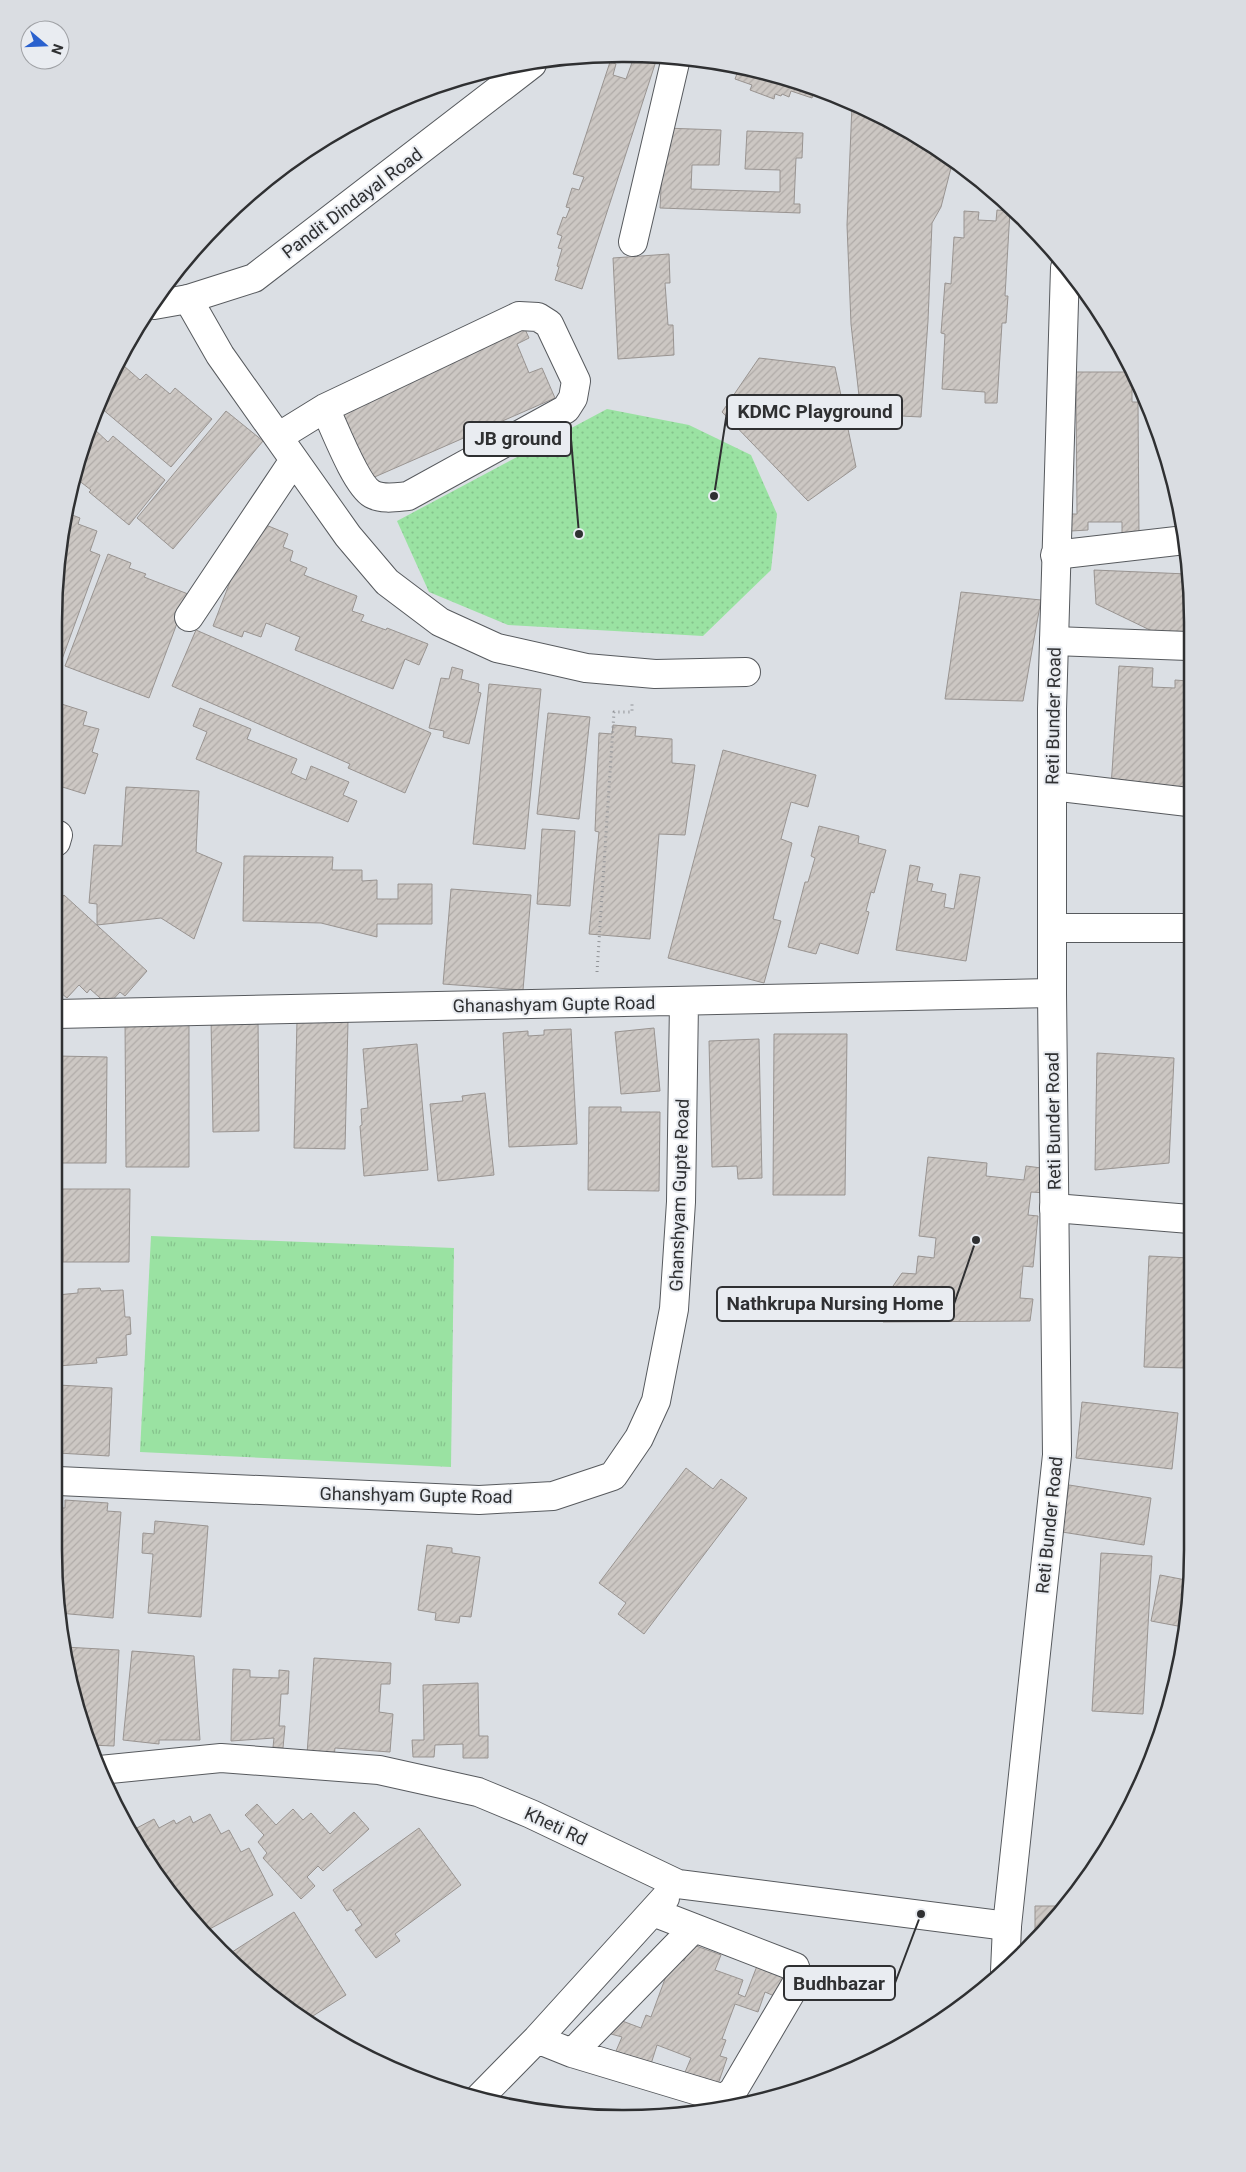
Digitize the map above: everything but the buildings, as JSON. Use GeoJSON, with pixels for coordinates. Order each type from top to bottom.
{"type":"FeatureCollection","features":[{"type":"Feature","properties":{"kind":"street"},"geometry":{"type":"LineString","coordinates":[[633,242],[674,65]]}},
{"type":"Feature","properties":{"kind":"street","name":"Pandit Dindayal Road"},"geometry":{"type":"LineString","coordinates":[[163,303],[188,299],[254,278],[522,72]]}},
{"type":"Feature","properties":{"kind":"street","name":"Reti Bunder Road"},"geometry":{"type":"LineString","coordinates":[[1005,1959],[1056,1455],[1052,786],[1055,555],[1065,278]]}},
{"type":"Feature","properties":{"kind":"street"},"geometry":{"type":"LineString","coordinates":[[188,299],[220,355],[348,536],[387,582],[440,622],[497,648],[586,668],[655,674],[746,672]]}},
{"type":"Feature","properties":{"kind":"street"},"geometry":{"type":"LineString","coordinates":[[278,437],[325,408],[519,316],[538,317],[549,324],[576,381],[574,398],[566,409],[408,496],[388,498],[373,495],[362,485],[325,408]]}},
{"type":"Feature","properties":{"kind":"street"},"geometry":{"type":"LineString","coordinates":[[189,617],[294,460]]}},
{"type":"Feature","properties":{"kind":"street"},"geometry":{"type":"LineString","coordinates":[[1055,555],[1177,541]]}},
{"type":"Feature","properties":{"kind":"street"},"geometry":{"type":"LineString","coordinates":[[1054,641],[1184,646]]}},
{"type":"Feature","properties":{"kind":"street"},"geometry":{"type":"LineString","coordinates":[[1052,786],[1184,802]]}},
{"type":"Feature","properties":{"kind":"street"},"geometry":{"type":"LineString","coordinates":[[1052,928],[1184,928]]}},
{"type":"Feature","properties":{"kind":"street","name":"Ghanashyam Gupte Road"},"geometry":{"type":"LineString","coordinates":[[62,1014],[1052,993]]}},
{"type":"Feature","properties":{"kind":"street","name":"Ghanshyam Gupte Road"},"geometry":{"type":"LineString","coordinates":[[62,1481],[478,1500],[552,1496],[613,1476],[639,1438],[656,1401],[674,1309],[681,1202],[684,1002]]}},
{"type":"Feature","properties":{"kind":"street"},"geometry":{"type":"LineString","coordinates":[[1054,1208],[1184,1219]]}},
{"type":"Feature","properties":{"kind":"street","name":"Kheti Rd"},"geometry":{"type":"LineString","coordinates":[[108,1769],[221,1758],[378,1770],[478,1792],[531,1814],[678,1884],[1007,1926]]}},
{"type":"Feature","properties":{"kind":"street"},"geometry":{"type":"LineString","coordinates":[[485,2092],[537,2040],[678,1884]]}},
{"type":"Feature","properties":{"kind":"street"},"geometry":{"type":"LineString","coordinates":[[537,2040],[572,2053],[718,2097],[726,2097],[733,2090],[796,1984],[798,1977],[796,1966],[653,1912]]}},
{"type":"Feature","properties":{"kind":"street"},"geometry":{"type":"LineString","coordinates":[[572,2053],[694,1928]]}},
{"type":"Feature","properties":{"kind":"path"},"geometry":{"type":"LineString","coordinates":[[595,1004],[614,712],[632,712],[632,696]]}},
{"type":"Feature","properties":{"kind":"green space"},"geometry":{"type":"Polygon","coordinates":[[[607,409],[689,425],[751,455],[777,514],[771,570],[703,636],[508,625],[429,592],[397,521],[607,409]]]}},
{"type":"Feature","properties":{"kind":"green space"},"geometry":{"type":"Polygon","coordinates":[[[151,1236],[454,1248],[451,1467],[140,1452],[151,1236]]]}},
{"type":"Feature","properties":{"kind":"place","name":"KDMC Playground"},"geometry":{"type":"Point","coordinates":[714,496]}},
{"type":"Feature","properties":{"kind":"place","name":"JB ground"},"geometry":{"type":"Point","coordinates":[579,534]}},
{"type":"Feature","properties":{"kind":"place","name":"Nathkrupa Nursing Home"},"geometry":{"type":"Point","coordinates":[976,1240]}},
{"type":"Feature","properties":{"kind":"place","name":"Budhbazar"},"geometry":{"type":"Point","coordinates":[921,1914]}}]}
